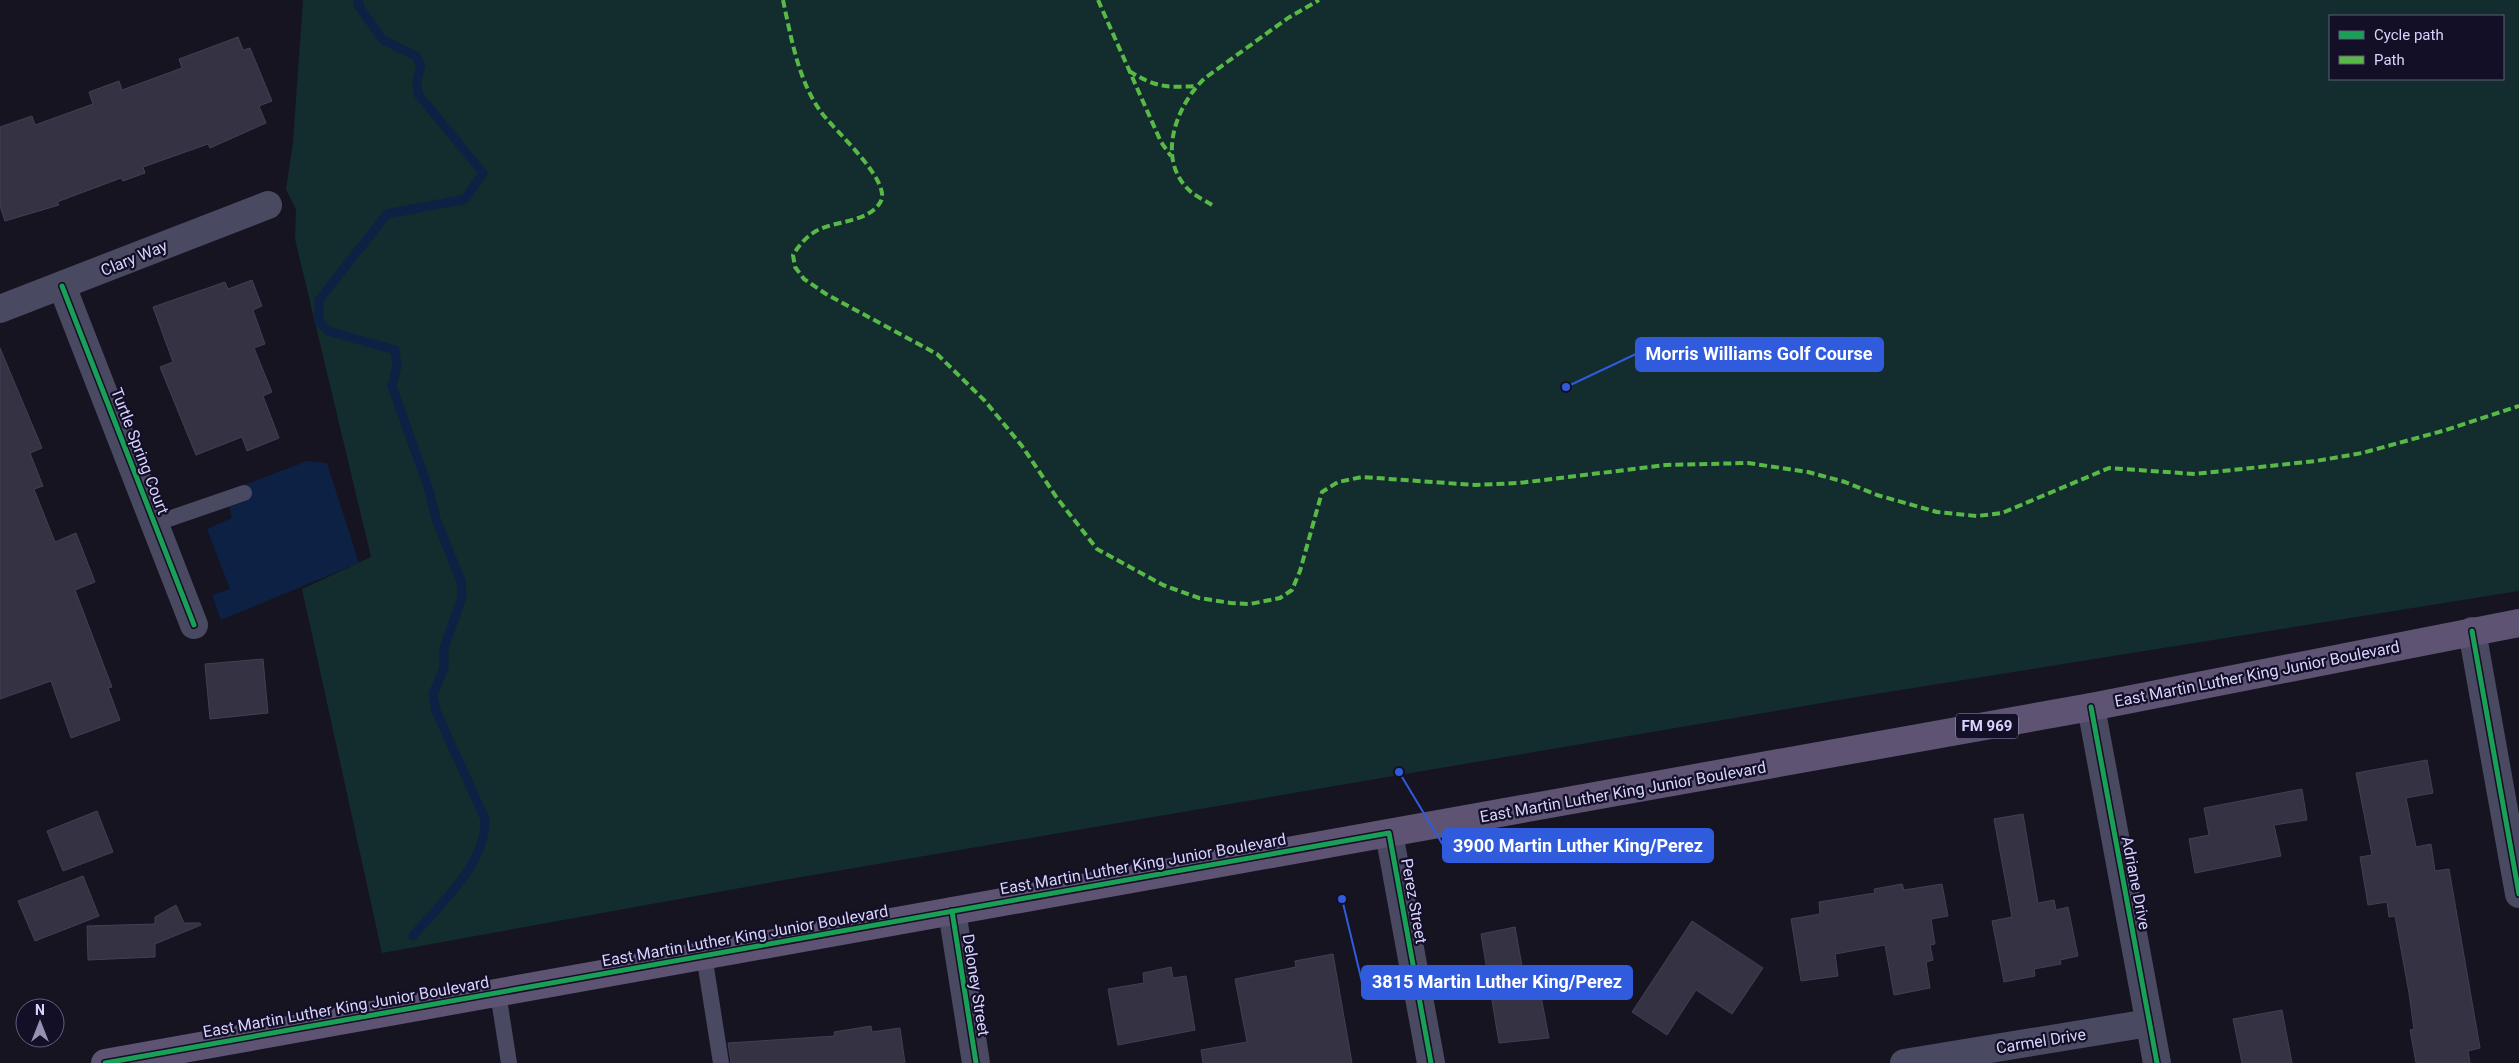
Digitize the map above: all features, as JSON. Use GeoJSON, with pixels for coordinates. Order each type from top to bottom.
{"type":"FeatureCollection","features":[{"type":"Feature","properties":{"kind":"main road","name":"East Martin Luther King Junior Boulevard"},"geometry":{"type":"LineString","coordinates":[[105,1063],[2091,707],[2519,623]]}},
{"type":"Feature","properties":{"kind":"street","name":"Clary Way"},"geometry":{"type":"LineString","coordinates":[[0,309],[268,205]]}},
{"type":"Feature","properties":{"kind":"street","name":"Turtle Spring Court"},"geometry":{"type":"LineString","coordinates":[[62,286],[194,626]]}},
{"type":"Feature","properties":{"kind":"street"},"geometry":{"type":"LineString","coordinates":[[2472,631],[2519,894]]}},
{"type":"Feature","properties":{"kind":"street","name":"Adriane Drive"},"geometry":{"type":"LineString","coordinates":[[2091,707],[2158,1063]]}},
{"type":"Feature","properties":{"kind":"street","name":"Perez Street"},"geometry":{"type":"LineString","coordinates":[[1389,833],[1430,1063]]}},
{"type":"Feature","properties":{"kind":"street","name":"Deloney Street"},"geometry":{"type":"LineString","coordinates":[[952,911],[976,1063]]}},
{"type":"Feature","properties":{"kind":"street","name":"Carmel Drive"},"geometry":{"type":"LineString","coordinates":[[1904,1063],[2149,1023]]}},
{"type":"Feature","properties":{"kind":"lane"},"geometry":{"type":"LineString","coordinates":[[154,524],[244,493]]}},
{"type":"Feature","properties":{"kind":"lane"},"geometry":{"type":"LineString","coordinates":[[704,955],[721,1063]]}},
{"type":"Feature","properties":{"kind":"lane"},"geometry":{"type":"LineString","coordinates":[[498,993],[509,1063]]}},
{"type":"Feature","properties":{"kind":"green space"},"geometry":{"type":"Polygon","coordinates":[[[303,0],[2519,0],[2519,591],[1863,696],[784,880],[382,953],[302,589],[371,557],[295,239],[296,210],[286,189],[293,142],[303,0]]]}},
{"type":"Feature","properties":{"kind":"water"},"geometry":{"type":"Polygon","coordinates":[[[307,461],[327,463],[359,563],[221,620],[212,595],[230,589],[207,529],[232,518],[229,507],[247,501],[242,486],[307,461]]]}},
{"type":"Feature","properties":{"kind":"building"},"geometry":{"type":"Polygon","coordinates":[[[238,37],[243,50],[250,48],[272,101],[259,106],[266,123],[210,148],[208,144],[143,167],[145,173],[123,181],[121,178],[57,202],[59,205],[5,221],[0,206],[0,127],[32,116],[35,125],[93,104],[89,92],[119,81],[122,90],[182,68],[179,59],[238,37]]]}},
{"type":"Feature","properties":{"kind":"building"},"geometry":{"type":"Polygon","coordinates":[[[252,280],[262,306],[253,310],[265,344],[254,348],[272,392],[263,396],[279,438],[247,451],[242,437],[196,455],[160,367],[173,362],[153,307],[225,282],[228,289],[252,280]]]}},
{"type":"Feature","properties":{"kind":"building"},"geometry":{"type":"Polygon","coordinates":[[[0,348],[42,448],[30,453],[43,486],[34,489],[55,542],[76,533],[95,582],[75,590],[112,687],[108,688],[120,720],[71,738],[51,681],[0,699],[0,348]]]}},
{"type":"Feature","properties":{"kind":"building"},"geometry":{"type":"Polygon","coordinates":[[[263,659],[268,713],[210,719],[205,664],[263,659]]]}},
{"type":"Feature","properties":{"kind":"building"},"geometry":{"type":"Polygon","coordinates":[[[2427,760],[2433,793],[2406,798],[2416,847],[2431,844],[2435,871],[2449,869],[2480,1048],[2468,1051],[2470,1063],[2416,1063],[2410,1030],[2414,1029],[2409,993],[2395,916],[2389,917],[2387,902],[2368,905],[2360,857],[2372,855],[2356,773],[2427,760]]]}},
{"type":"Feature","properties":{"kind":"building"},"geometry":{"type":"Polygon","coordinates":[[[2302,789],[2307,820],[2274,825],[2281,856],[2195,873],[2189,839],[2209,835],[2204,808],[2302,789]]]}},
{"type":"Feature","properties":{"kind":"building"},"geometry":{"type":"Polygon","coordinates":[[[97,811],[113,852],[63,871],[47,831],[97,811]]]}},
{"type":"Feature","properties":{"kind":"building"},"geometry":{"type":"Polygon","coordinates":[[[2023,814],[2038,903],[2054,900],[2056,910],[2068,907],[2078,956],[2060,960],[2061,964],[2034,969],[2035,976],[2004,982],[1992,921],[2012,917],[1994,819],[2023,814]]]}},
{"type":"Feature","properties":{"kind":"building"},"geometry":{"type":"Polygon","coordinates":[[[83,876],[99,916],[35,941],[18,901],[83,876]]]}},
{"type":"Feature","properties":{"kind":"building"},"geometry":{"type":"Polygon","coordinates":[[[1902,884],[1904,890],[1942,884],[1948,916],[1931,919],[1935,944],[1930,945],[1933,960],[1926,962],[1930,988],[1894,995],[1885,945],[1835,954],[1838,976],[1801,981],[1791,919],[1820,914],[1819,902],[1875,893],[1874,889],[1902,884]]]}},
{"type":"Feature","properties":{"kind":"building"},"geometry":{"type":"Polygon","coordinates":[[[176,905],[184,923],[200,923],[201,925],[155,944],[155,957],[88,960],[87,926],[155,924],[155,917],[176,905]]]}},
{"type":"Feature","properties":{"kind":"building"},"geometry":{"type":"Polygon","coordinates":[[[1692,921],[1763,968],[1732,1014],[1696,990],[1667,1035],[1632,1012],[1692,921]]]}},
{"type":"Feature","properties":{"kind":"building"},"geometry":{"type":"Polygon","coordinates":[[[1515,927],[1525,983],[1538,981],[1549,1038],[1499,1043],[1481,934],[1515,927]]]}},
{"type":"Feature","properties":{"kind":"building"},"geometry":{"type":"Polygon","coordinates":[[[1333,954],[1352,1063],[1203,1063],[1201,1050],[1247,1042],[1235,979],[1296,967],[1295,961],[1333,954]]]}},
{"type":"Feature","properties":{"kind":"building"},"geometry":{"type":"Polygon","coordinates":[[[1171,967],[1173,978],[1186,976],[1195,1030],[1118,1045],[1108,989],[1144,983],[1143,973],[1171,967]]]}},
{"type":"Feature","properties":{"kind":"building"},"geometry":{"type":"Polygon","coordinates":[[[2282,1010],[2292,1063],[2242,1063],[2233,1019],[2282,1010]]]}},
{"type":"Feature","properties":{"kind":"building"},"geometry":{"type":"Polygon","coordinates":[[[871,1026],[872,1032],[900,1028],[905,1063],[731,1063],[728,1043],[835,1036],[834,1032],[871,1026]]]}},
{"type":"Feature","properties":{"kind":"waterway"},"geometry":{"type":"LineString","coordinates":[[359,0],[358,5],[383,40],[416,56],[421,66],[417,80],[418,94],[483,173],[465,199],[387,214],[319,300],[319,322],[328,331],[395,350],[397,366],[392,386],[429,490],[436,519],[461,581],[462,597],[444,648],[444,668],[433,694],[436,711],[485,819],[483,836],[478,853],[460,883],[413,936]]}},
{"type":"Feature","properties":{"kind":"marked path"},"geometry":{"type":"LineString","coordinates":[[783,0],[796,58],[813,100],[827,120],[870,168],[882,192],[881,201],[869,213],[852,220],[824,227],[809,236],[793,255],[795,267],[804,279],[826,294],[937,354],[985,401],[1022,446],[1057,498],[1097,549],[1163,585],[1199,598],[1250,604],[1280,598],[1292,590],[1300,571],[1322,492],[1338,482],[1362,477],[1475,485],[1519,483],[1666,465],[1748,463],[1808,472],[1845,482],[1877,495],[1937,512],[1977,516],[2002,513],[2109,468],[2195,474],[2316,461],[2362,453],[2446,430],[2519,406]]}},
{"type":"Feature","properties":{"kind":"marked path"},"geometry":{"type":"LineString","coordinates":[[1098,0],[1161,142],[1171,156]]}},
{"type":"Feature","properties":{"kind":"marked path"},"geometry":{"type":"LineString","coordinates":[[1212,205],[1187,188],[1178,175],[1173,161],[1174,130],[1186,101],[1205,78],[1288,18],[1319,0]]}},
{"type":"Feature","properties":{"kind":"marked path"},"geometry":{"type":"LineString","coordinates":[[1129,71],[1161,85],[1177,87],[1196,86]]}},
{"type":"Feature","properties":{"kind":"cycle path"},"geometry":{"type":"LineString","coordinates":[[62,286],[194,625]]}},
{"type":"Feature","properties":{"kind":"cycle path"},"geometry":{"type":"LineString","coordinates":[[2472,631],[2519,894]]}},
{"type":"Feature","properties":{"kind":"cycle path"},"geometry":{"type":"LineString","coordinates":[[2091,707],[2157,1063]]}},
{"type":"Feature","properties":{"kind":"cycle path"},"geometry":{"type":"LineString","coordinates":[[105,1063],[1389,833],[1431,1063]]}},
{"type":"Feature","properties":{"kind":"cycle path"},"geometry":{"type":"LineString","coordinates":[[952,911],[976,1063]]}},
{"type":"Feature","properties":{"kind":"place","name":"Morris Williams Golf Course"},"geometry":{"type":"Point","coordinates":[1566,387]}},
{"type":"Feature","properties":{"kind":"place","name":"3900 Martin Luther King/Perez"},"geometry":{"type":"Point","coordinates":[1399,772]}},
{"type":"Feature","properties":{"kind":"place","name":"3815 Martin Luther King/Perez"},"geometry":{"type":"Point","coordinates":[1342,899]}}]}
